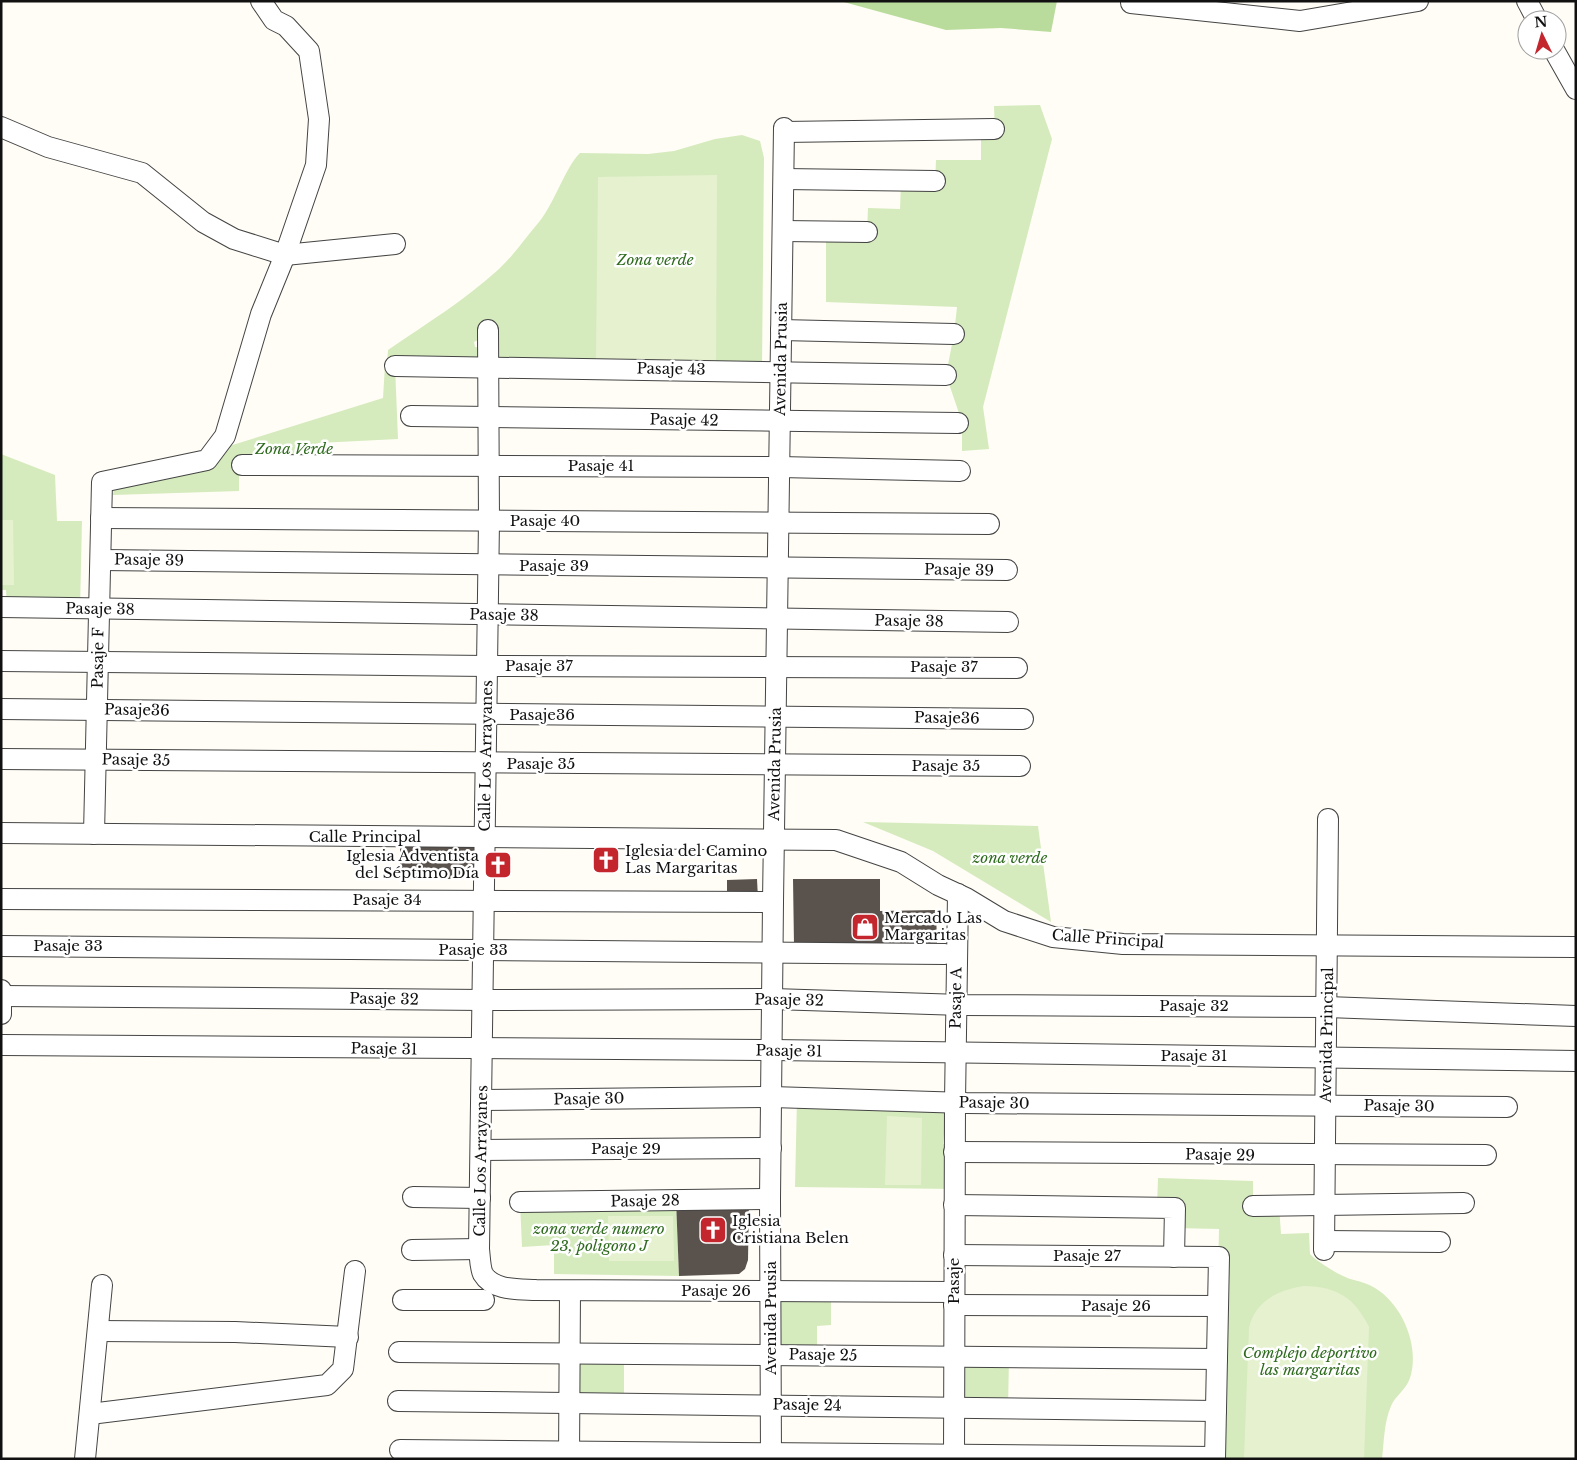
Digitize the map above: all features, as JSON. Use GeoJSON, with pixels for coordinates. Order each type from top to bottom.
{"type":"FeatureCollection","features":[{"type":"Feature","properties":{"kind":"street"},"geometry":{"type":"LineString","coordinates":[[261,1],[274,20],[286,26],[309,51],[319,118],[316,165],[285,255]]}},
{"type":"Feature","properties":{"kind":"street"},"geometry":{"type":"LineString","coordinates":[[1131,3],[1300,21],[1418,1]]}},
{"type":"Feature","properties":{"kind":"street"},"geometry":{"type":"LineString","coordinates":[[1560,60],[1576,89]]}},
{"type":"Feature","properties":{"kind":"street"},"geometry":{"type":"LineString","coordinates":[[1,127],[48,146],[142,173],[203,222],[234,239],[285,255],[395,244]]}},
{"type":"Feature","properties":{"kind":"street","name":"Avenida Prusia"},"geometry":{"type":"LineString","coordinates":[[771,1456],[770,1199],[784,130],[994,129]]}},
{"type":"Feature","properties":{"kind":"street"},"geometry":{"type":"LineString","coordinates":[[784,179],[935,181]]}},
{"type":"Feature","properties":{"kind":"street"},"geometry":{"type":"LineString","coordinates":[[783,231],[867,232]]}},
{"type":"Feature","properties":{"kind":"street","name":"Pasaje F"},"geometry":{"type":"LineString","coordinates":[[94,834],[102,482],[207,460],[215,453],[225,436],[261,314],[285,255]]}},
{"type":"Feature","properties":{"kind":"street","name":"Calle Los Arrayanes"},"geometry":{"type":"LineString","coordinates":[[483,1273],[479,1250],[484,950],[485,715],[490,466],[488,330]]}},
{"type":"Feature","properties":{"kind":"street"},"geometry":{"type":"LineString","coordinates":[[782,330],[954,334]]}},
{"type":"Feature","properties":{"kind":"street","name":"Pasaje 43"},"geometry":{"type":"LineString","coordinates":[[395,366],[488,366],[946,375]]}},
{"type":"Feature","properties":{"kind":"street","name":"Pasaje 42"},"geometry":{"type":"LineString","coordinates":[[411,416],[958,423]]}},
{"type":"Feature","properties":{"kind":"street","name":"Pasaje 41"},"geometry":{"type":"LineString","coordinates":[[242,465],[780,467],[960,471]]}},
{"type":"Feature","properties":{"kind":"street","name":"Pasaje 40"},"geometry":{"type":"LineString","coordinates":[[101,518],[989,524]]}},
{"type":"Feature","properties":{"kind":"street","name":"Pasaje 39"},"geometry":{"type":"LineString","coordinates":[[100,560],[1007,570]]}},
{"type":"Feature","properties":{"kind":"street","name":"Pasaje 38"},"geometry":{"type":"LineString","coordinates":[[1,607],[1008,622]]}},
{"type":"Feature","properties":{"kind":"street","name":"Pasaje 37"},"geometry":{"type":"LineString","coordinates":[[1,661],[487,666],[1017,668]]}},
{"type":"Feature","properties":{"kind":"street","name":"Pasaje36"},"geometry":{"type":"LineString","coordinates":[[1,709],[1023,719]]}},
{"type":"Feature","properties":{"kind":"street","name":"Pasaje 35"},"geometry":{"type":"LineString","coordinates":[[1,759],[485,764],[1020,766]]}},
{"type":"Feature","properties":{"kind":"street","name":"Avenida Principal"},"geometry":{"type":"LineString","coordinates":[[1328,820],[1325,1246],[1440,1242]]}},
{"type":"Feature","properties":{"kind":"street","name":"Calle Principal"},"geometry":{"type":"LineString","coordinates":[[1,833],[774,841],[836,840],[901,862],[938,885],[958,894],[1004,921],[1053,937],[1122,944],[1576,947]]}},
{"type":"Feature","properties":{"kind":"street","name":"Pasaje A"},"geometry":{"type":"LineString","coordinates":[[955,1102],[958,894]]}},
{"type":"Feature","properties":{"kind":"street","name":"Pasaje 34"},"geometry":{"type":"LineString","coordinates":[[1,899],[773,902]]}},
{"type":"Feature","properties":{"kind":"street","name":"Pasaje 33"},"geometry":{"type":"LineString","coordinates":[[1,946],[773,951],[945,954]]}},
{"type":"Feature","properties":{"kind":"street"},"geometry":{"type":"LineString","coordinates":[[1,990],[1,1014]]}},
{"type":"Feature","properties":{"kind":"street","name":"Pasaje 32"},"geometry":{"type":"LineString","coordinates":[[1,996],[483,1000],[773,999],[956,1004],[1327,1007],[1576,1016]]}},
{"type":"Feature","properties":{"kind":"street","name":"Pasaje 31"},"geometry":{"type":"LineString","coordinates":[[2,1045],[482,1050],[772,1050],[1576,1062]]}},
{"type":"Feature","properties":{"kind":"street","name":"Pasaje 30"},"geometry":{"type":"LineString","coordinates":[[482,1100],[772,1097],[955,1102],[1507,1107]]}},
{"type":"Feature","properties":{"kind":"street","name":"Pasaje"},"geometry":{"type":"LineString","coordinates":[[954,1457],[955,1102]]}},
{"type":"Feature","properties":{"kind":"street","name":"Pasaje 29"},"geometry":{"type":"LineString","coordinates":[[481,1150],[771,1148]]}},
{"type":"Feature","properties":{"kind":"street","name":"Pasaje 29"},"geometry":{"type":"LineString","coordinates":[[954,1152],[1486,1156]]}},
{"type":"Feature","properties":{"kind":"street"},"geometry":{"type":"LineString","coordinates":[[413,1197],[480,1198]]}},
{"type":"Feature","properties":{"kind":"street","name":"Pasaje 28"},"geometry":{"type":"LineString","coordinates":[[520,1202],[770,1199]]}},
{"type":"Feature","properties":{"kind":"street"},"geometry":{"type":"LineString","coordinates":[[1253,1206],[1464,1203]]}},
{"type":"Feature","properties":{"kind":"street"},"geometry":{"type":"LineString","coordinates":[[954,1205],[1175,1208],[1174,1257]]}},
{"type":"Feature","properties":{"kind":"street"},"geometry":{"type":"LineString","coordinates":[[412,1250],[479,1250]]}},
{"type":"Feature","properties":{"kind":"street","name":"Pasaje 27"},"geometry":{"type":"LineString","coordinates":[[954,1255],[1219,1257],[1218,1306]]}},
{"type":"Feature","properties":{"kind":"street"},"geometry":{"type":"LineString","coordinates":[[90,1414],[327,1385],[343,1369],[355,1271]]}},
{"type":"Feature","properties":{"kind":"street","name":"Pasaje 26"},"geometry":{"type":"LineString","coordinates":[[483,1273],[490,1281],[506,1288],[570,1291],[771,1291],[954,1299],[1218,1306]]}},
{"type":"Feature","properties":{"kind":"street"},"geometry":{"type":"LineString","coordinates":[[85,1459],[102,1285]]}},
{"type":"Feature","properties":{"kind":"street"},"geometry":{"type":"LineString","coordinates":[[569,1455],[570,1291]]}},
{"type":"Feature","properties":{"kind":"street"},"geometry":{"type":"LineString","coordinates":[[403,1300],[484,1300]]}},
{"type":"Feature","properties":{"kind":"street"},"geometry":{"type":"LineString","coordinates":[[400,1450],[569,1455],[1215,1458],[1218,1306]]}},
{"type":"Feature","properties":{"kind":"street"},"geometry":{"type":"LineString","coordinates":[[98,1331],[235,1332],[348,1337]]}},
{"type":"Feature","properties":{"kind":"street","name":"Pasaje 25"},"geometry":{"type":"LineString","coordinates":[[399,1352],[1217,1359]]}},
{"type":"Feature","properties":{"kind":"street","name":"Pasaje 24"},"geometry":{"type":"LineString","coordinates":[[398,1401],[1216,1411]]}},
{"type":"Feature","properties":{"kind":"green space"},"geometry":{"type":"Polygon","coordinates":[[[840,1],[1057,1],[1051,32],[1001,28],[946,30],[840,1]]]}},
{"type":"Feature","properties":{"kind":"green space"},"geometry":{"type":"Polygon","coordinates":[[[1040,105],[1052,139],[983,407],[989,449],[962,451],[962,422],[946,375],[957,307],[826,302],[826,232],[867,232],[868,208],[900,209],[901,183],[935,184],[936,160],[981,160],[981,134],[995,134],[994,106],[1040,105]]]}},
{"type":"Feature","properties":{"kind":"green space","name":"Zona verde"},"geometry":{"type":"Polygon","coordinates":[[[742,135],[760,141],[764,158],[762,367],[500,363],[480,339],[474,342],[475,347],[481,348],[482,365],[387,364],[388,350],[473,291],[510,258],[539,222],[580,153],[648,154],[674,151],[715,139],[742,135]]]}},
{"type":"Feature","properties":{"kind":"green space"},"geometry":{"type":"Polygon","coordinates":[[[717,175],[716,361],[596,359],[598,177],[717,175]]]}},
{"type":"Feature","properties":{"kind":"green space","name":"Zona Verde"},"geometry":{"type":"Polygon","coordinates":[[[385,365],[395,366],[398,439],[318,443],[318,471],[239,473],[239,491],[113,495],[114,487],[226,447],[383,398],[385,365]]]}},
{"type":"Feature","properties":{"kind":"green space"},"geometry":{"type":"Polygon","coordinates":[[[1,454],[55,475],[57,521],[82,521],[80,609],[7,607],[6,590],[1,590],[1,454]]]}},
{"type":"Feature","properties":{"kind":"green space"},"geometry":{"type":"Polygon","coordinates":[[[1,520],[13,520],[14,585],[1,585],[1,520]]]}},
{"type":"Feature","properties":{"kind":"green space","name":"zona verde"},"geometry":{"type":"Polygon","coordinates":[[[863,822],[1038,826],[1051,922],[933,851],[863,822]]]}},
{"type":"Feature","properties":{"kind":"green space"},"geometry":{"type":"Polygon","coordinates":[[[797,1098],[955,1102],[952,1128],[944,1134],[943,1144],[952,1148],[954,1189],[795,1187],[797,1098]]]}},
{"type":"Feature","properties":{"kind":"green space"},"geometry":{"type":"Polygon","coordinates":[[[887,1116],[922,1118],[921,1185],[885,1185],[887,1116]]]}},
{"type":"Feature","properties":{"kind":"green space","name":"Complejo deportivo las margaritas"},"geometry":{"type":"Polygon","coordinates":[[[1158,1178],[1253,1181],[1253,1205],[1279,1205],[1281,1234],[1309,1233],[1310,1254],[1314,1258],[1349,1279],[1375,1288],[1394,1305],[1407,1328],[1411,1340],[1413,1366],[1408,1382],[1393,1402],[1389,1412],[1382,1459],[1214,1459],[1219,1229],[1175,1228],[1157,1207],[1158,1178]]]}},
{"type":"Feature","properties":{"kind":"green space","name":"zona verde numero 23, poligono J"},"geometry":{"type":"Polygon","coordinates":[[[676,1200],[679,1276],[554,1274],[554,1245],[522,1247],[520,1202],[676,1200]]]}},
{"type":"Feature","properties":{"kind":"green space"},"geometry":{"type":"Polygon","coordinates":[[[608,1216],[673,1216],[674,1261],[609,1261],[608,1216]]]}},
{"type":"Feature","properties":{"kind":"green space"},"geometry":{"type":"Polygon","coordinates":[[[1304,1286],[1326,1289],[1351,1301],[1369,1327],[1364,1459],[1244,1459],[1249,1328],[1252,1319],[1256,1311],[1269,1298],[1285,1290],[1304,1286]]]}},
{"type":"Feature","properties":{"kind":"green space"},"geometry":{"type":"Polygon","coordinates":[[[780,1300],[831,1300],[831,1325],[817,1326],[817,1355],[779,1355],[780,1300]]]}},
{"type":"Feature","properties":{"kind":"green space"},"geometry":{"type":"Polygon","coordinates":[[[579,1353],[624,1354],[624,1404],[578,1403],[579,1353]]]}},
{"type":"Feature","properties":{"kind":"green space"},"geometry":{"type":"Polygon","coordinates":[[[961,1356],[1009,1357],[1008,1408],[961,1408],[961,1356]]]}},
{"type":"Feature","properties":{"kind":"building"},"geometry":{"type":"Polygon","coordinates":[[[400,841],[477,841],[477,879],[400,879],[400,841]]]}},
{"type":"Feature","properties":{"kind":"building","name":"Iglesia Adventista del Séptimo Día"},"geometry":{"type":"Polygon","coordinates":[[[493,853],[503,853],[503,876],[492,876],[493,853]]]}},
{"type":"Feature","properties":{"kind":"building","name":"Iglesia del Camino Las Margaritas"},"geometry":{"type":"Polygon","coordinates":[[[595,853],[617,854],[617,868],[595,867],[595,853]]]}},
{"type":"Feature","properties":{"kind":"building"},"geometry":{"type":"Polygon","coordinates":[[[757,879],[758,899],[727,900],[727,880],[757,879]]]}},
{"type":"Feature","properties":{"kind":"building","name":"Mercado Las Margaritas"},"geometry":{"type":"Polygon","coordinates":[[[793,879],[880,879],[880,911],[936,910],[937,943],[794,945],[793,879]]]}},
{"type":"Feature","properties":{"kind":"building","name":"Iglesia Cristiana Belen"},"geometry":{"type":"Polygon","coordinates":[[[676,1200],[749,1200],[748,1260],[745,1269],[739,1274],[679,1276],[676,1200]]]}},
{"type":"Feature","properties":{"kind":"place","name":"Iglesia del Camino Las Margaritas"},"geometry":{"type":"Point","coordinates":[606,860]}},
{"type":"Feature","properties":{"kind":"place","name":"Iglesia Adventista del Séptimo Día"},"geometry":{"type":"Point","coordinates":[498,865]}},
{"type":"Feature","properties":{"kind":"place","name":"Mercado Las Margaritas"},"geometry":{"type":"Point","coordinates":[865,927]}},
{"type":"Feature","properties":{"kind":"place","name":"Iglesia Cristiana Belen"},"geometry":{"type":"Point","coordinates":[713,1230]}}]}
